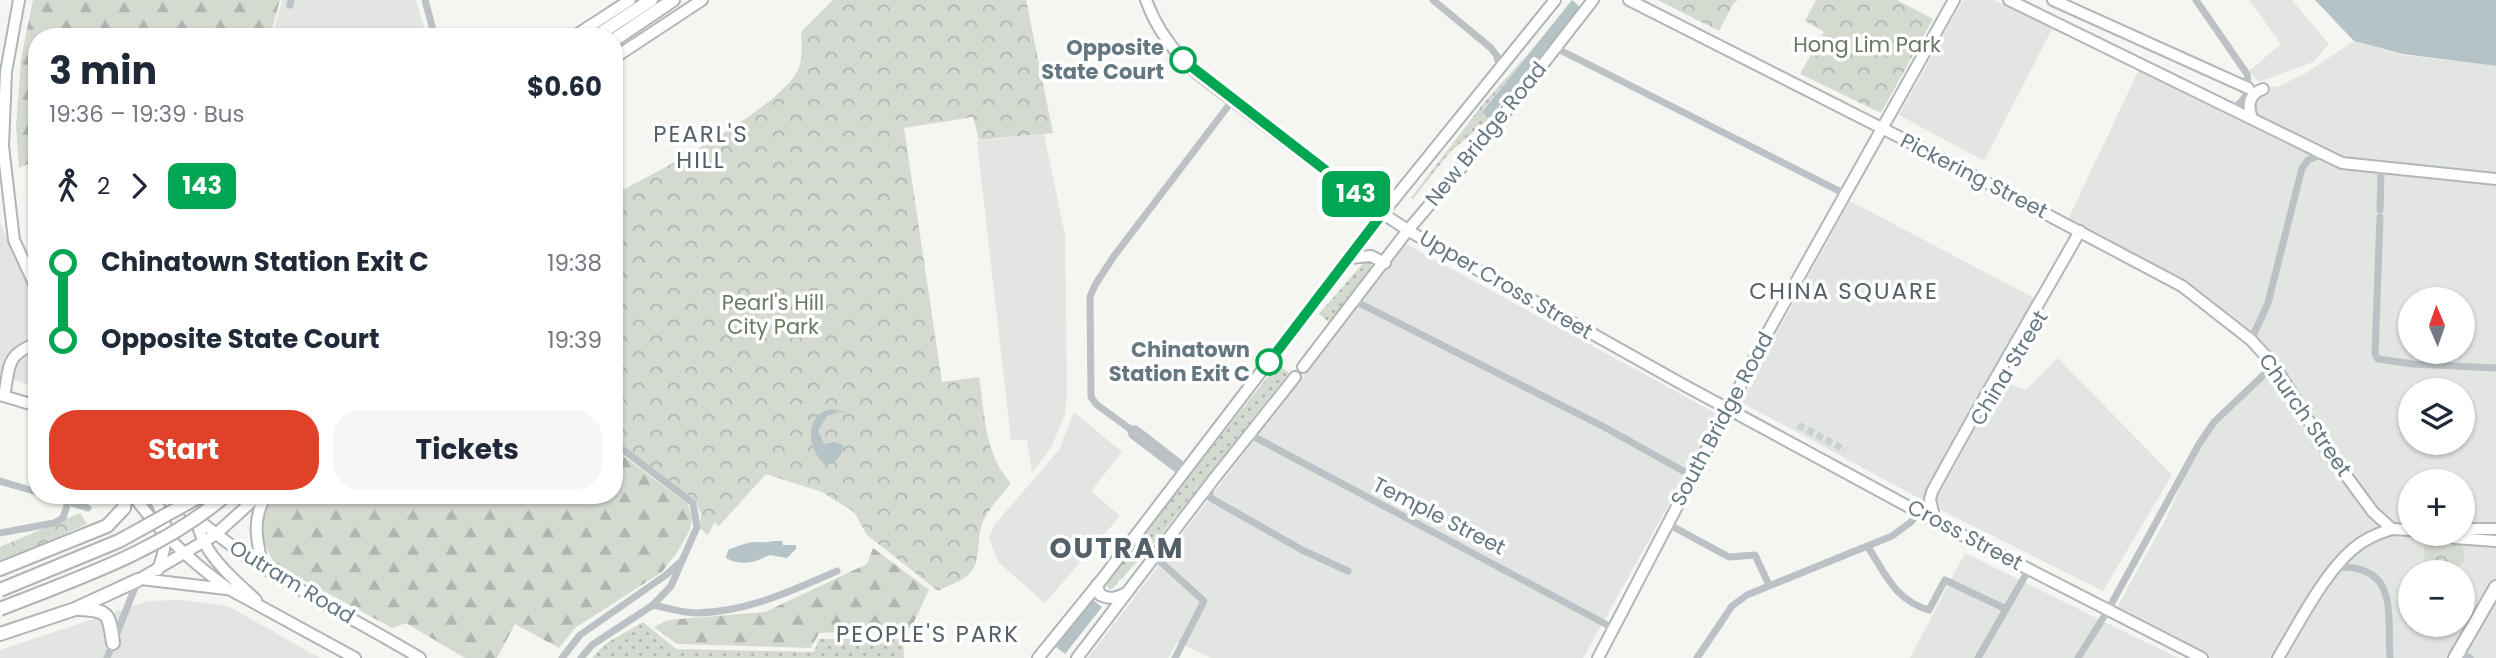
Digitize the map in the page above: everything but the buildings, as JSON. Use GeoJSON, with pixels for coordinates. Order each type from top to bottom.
{"type":"FeatureCollection","features":[{"type":"Feature","properties":{"kind":"highway"},"geometry":{"type":"LineString","coordinates":[[609,28],[651,0]]}},
{"type":"Feature","properties":{"kind":"highway"},"geometry":{"type":"LineString","coordinates":[[623,34],[673,0]]}},
{"type":"Feature","properties":{"kind":"highway"},"geometry":{"type":"LineString","coordinates":[[0,569],[107,526],[124,508],[124,504]]}},
{"type":"Feature","properties":{"kind":"highway"},"geometry":{"type":"LineString","coordinates":[[0,590],[119,541],[186,504]]}},
{"type":"Feature","properties":{"kind":"highway"},"geometry":{"type":"LineString","coordinates":[[0,609],[127,557],[166,538],[215,504]]}},
{"type":"Feature","properties":{"kind":"highway"},"geometry":{"type":"LineString","coordinates":[[0,634],[75,609],[139,579]]}},
{"type":"Feature","properties":{"kind":"highway"},"geometry":{"type":"LineString","coordinates":[[2461,656],[2496,587]]}},
{"type":"Feature","properties":{"kind":"highway"},"geometry":{"type":"LineString","coordinates":[[75,609],[100,610],[106,614],[110,621],[113,643]]}},
{"type":"Feature","properties":{"kind":"main road"},"geometry":{"type":"LineString","coordinates":[[19,0],[6,72],[1,142],[14,240],[28,270]]}},
{"type":"Feature","properties":{"kind":"main road"},"geometry":{"type":"LineString","coordinates":[[587,28],[629,0]]}},
{"type":"Feature","properties":{"kind":"main road"},"geometry":{"type":"LineString","coordinates":[[623,52],[702,0]]}},
{"type":"Feature","properties":{"kind":"main road","name":"Upper Cross Street"},"geometry":{"type":"LineString","coordinates":[[1146,0],[1163,36],[1183,60],[1382,214],[1729,410]]}},
{"type":"Feature","properties":{"kind":"main road"},"geometry":{"type":"LineString","coordinates":[[1310,309],[1382,214],[1555,0]]}},
{"type":"Feature","properties":{"kind":"main road","name":"New Bridge Road"},"geometry":{"type":"LineString","coordinates":[[1303,367],[1408,230],[1472,155],[1592,0]]}},
{"type":"Feature","properties":{"kind":"main road","name":"Pickering Street"},"geometry":{"type":"LineString","coordinates":[[1629,0],[2066,224]]}},
{"type":"Feature","properties":{"kind":"main road","name":"South Bridge Road"},"geometry":{"type":"LineString","coordinates":[[1598,658],[1768,332],[1954,0]]}},
{"type":"Feature","properties":{"kind":"main road"},"geometry":{"type":"LineString","coordinates":[[2010,0],[2342,163],[2496,179]]}},
{"type":"Feature","properties":{"kind":"main road"},"geometry":{"type":"LineString","coordinates":[[2053,0],[2069,3],[2248,88]]}},
{"type":"Feature","properties":{"kind":"main road"},"geometry":{"type":"LineString","coordinates":[[2252,118],[2250,100],[2255,93],[2263,89]]}},
{"type":"Feature","properties":{"kind":"main road","name":"Church Street"},"geometry":{"type":"LineString","coordinates":[[2066,224],[2182,286],[2251,340],[2274,365],[2325,447],[2373,512],[2392,528]]}},
{"type":"Feature","properties":{"kind":"main road","name":"China Street"},"geometry":{"type":"LineString","coordinates":[[1935,521],[1930,499],[1934,498],[1963,440],[2047,299],[2082,232]]}},
{"type":"Feature","properties":{"kind":"main road"},"geometry":{"type":"LineString","coordinates":[[1349,258],[1371,256],[1385,263]]}},
{"type":"Feature","properties":{"kind":"main road"},"geometry":{"type":"LineString","coordinates":[[1041,657],[1283,342]]}},
{"type":"Feature","properties":{"kind":"main road"},"geometry":{"type":"LineString","coordinates":[[28,346],[12,359],[2,396],[28,403]]}},
{"type":"Feature","properties":{"kind":"main road"},"geometry":{"type":"LineString","coordinates":[[1077,658],[1200,496],[1295,377]]}},
{"type":"Feature","properties":{"kind":"main road","name":"Cross Street"},"geometry":{"type":"LineString","coordinates":[[1729,410],[1935,521],[2202,658]]}},
{"type":"Feature","properties":{"kind":"main road","name":"Outram Road"},"geometry":{"type":"LineString","coordinates":[[141,504],[184,554],[229,589],[355,658]]}},
{"type":"Feature","properties":{"kind":"main road"},"geometry":{"type":"LineString","coordinates":[[158,504],[162,511],[166,535],[158,570]]}},
{"type":"Feature","properties":{"kind":"main road","name":"Outram Road"},"geometry":{"type":"LineString","coordinates":[[181,504],[215,535],[264,568],[420,658]]}},
{"type":"Feature","properties":{"kind":"main road"},"geometry":{"type":"LineString","coordinates":[[197,504],[196,519],[202,542],[216,563],[264,607]]}},
{"type":"Feature","properties":{"kind":"main road"},"geometry":{"type":"LineString","coordinates":[[139,579],[215,535],[249,504]]}},
{"type":"Feature","properties":{"kind":"main road"},"geometry":{"type":"LineString","coordinates":[[263,504],[255,525],[255,534],[264,568]]}},
{"type":"Feature","properties":{"kind":"main road"},"geometry":{"type":"LineString","coordinates":[[2278,658],[2336,567],[2353,548],[2392,528],[2398,529]]}},
{"type":"Feature","properties":{"kind":"main road"},"geometry":{"type":"LineString","coordinates":[[2475,529],[2496,528]]}},
{"type":"Feature","properties":{"kind":"main road"},"geometry":{"type":"LineString","coordinates":[[2475,540],[2496,541]]}},
{"type":"Feature","properties":{"kind":"main road"},"geometry":{"type":"LineString","coordinates":[[139,579],[229,589]]}},
{"type":"Feature","properties":{"kind":"main road"},"geometry":{"type":"LineString","coordinates":[[1097,585],[1100,595],[1109,598],[1115,599],[1125,593]]}},
{"type":"Feature","properties":{"kind":"street"},"geometry":{"type":"LineString","coordinates":[[425,0],[433,28]]}},
{"type":"Feature","properties":{"kind":"street"},"geometry":{"type":"LineString","coordinates":[[1433,0],[1491,48],[1497,56],[1500,69]]}},
{"type":"Feature","properties":{"kind":"street"},"geometry":{"type":"LineString","coordinates":[[2196,0],[2248,78],[2248,88],[2243,101],[2232,108]]}},
{"type":"Feature","properties":{"kind":"street"},"geometry":{"type":"LineString","coordinates":[[1556,48],[1845,194]]}},
{"type":"Feature","properties":{"kind":"street"},"geometry":{"type":"LineString","coordinates":[[1184,471],[1132,435],[1130,429],[1096,404],[1091,397],[1090,307],[1093,289],[1114,256],[1232,100]]}},
{"type":"Feature","properties":{"kind":"street"},"geometry":{"type":"LineString","coordinates":[[2251,340],[2269,303],[2302,168],[2308,160],[2322,154]]}},
{"type":"Feature","properties":{"kind":"street"},"geometry":{"type":"LineString","coordinates":[[2381,169],[2375,354],[2382,361],[2496,368]]}},
{"type":"Feature","properties":{"kind":"street"},"geometry":{"type":"LineString","coordinates":[[1355,301],[1606,428],[1692,476]]}},
{"type":"Feature","properties":{"kind":"street"},"geometry":{"type":"LineString","coordinates":[[2078,658],[2109,610],[2199,444],[2214,422],[2274,365]]}},
{"type":"Feature","properties":{"kind":"street","name":"Temple Street"},"geometry":{"type":"LineString","coordinates":[[1249,434],[1614,628]]}},
{"type":"Feature","properties":{"kind":"street"},"geometry":{"type":"LineString","coordinates":[[581,658],[592,645],[653,605],[671,586],[697,527],[693,503],[623,450]]}},
{"type":"Feature","properties":{"kind":"street"},"geometry":{"type":"LineString","coordinates":[[1213,480],[1209,497],[1302,550],[1348,571]]}},
{"type":"Feature","properties":{"kind":"street"},"geometry":{"type":"LineString","coordinates":[[0,481],[28,489]]}},
{"type":"Feature","properties":{"kind":"street"},"geometry":{"type":"LineString","coordinates":[[1200,496],[1254,523]]}},
{"type":"Feature","properties":{"kind":"street"},"geometry":{"type":"LineString","coordinates":[[0,533],[54,523],[63,518],[67,504]]}},
{"type":"Feature","properties":{"kind":"street"},"geometry":{"type":"LineString","coordinates":[[75,504],[88,508]]}},
{"type":"Feature","properties":{"kind":"street"},"geometry":{"type":"LineString","coordinates":[[1697,658],[1732,606],[1747,595],[1769,584],[1868,547],[1903,529],[1919,512]]}},
{"type":"Feature","properties":{"kind":"street"},"geometry":{"type":"LineString","coordinates":[[1668,524],[1730,557],[1755,555],[1769,584]]}},
{"type":"Feature","properties":{"kind":"street"},"geometry":{"type":"LineString","coordinates":[[1868,547],[1901,597],[1914,606],[1929,610],[1945,580],[2006,609]]}},
{"type":"Feature","properties":{"kind":"street"},"geometry":{"type":"LineString","coordinates":[[1154,556],[1204,601],[1175,658]]}},
{"type":"Feature","properties":{"kind":"street"},"geometry":{"type":"LineString","coordinates":[[562,658],[580,635],[666,575],[682,560]]}},
{"type":"Feature","properties":{"kind":"street"},"geometry":{"type":"LineString","coordinates":[[2336,567],[2352,566],[2368,570],[2380,581],[2385,592],[2390,658]]}},
{"type":"Feature","properties":{"kind":"street"},"geometry":{"type":"LineString","coordinates":[[1978,658],[2029,569]]}},
{"type":"Feature","properties":{"kind":"street"},"geometry":{"type":"LineString","coordinates":[[653,605],[696,613],[737,609],[771,600],[837,571]]}},
{"type":"Feature","properties":{"kind":"street"},"geometry":{"type":"LineString","coordinates":[[107,658],[139,579]]}},
{"type":"Feature","properties":{"kind":"shaded area"},"geometry":{"type":"Polygon","coordinates":[[[282,0],[416,0],[424,28],[275,28],[282,0]]]}},
{"type":"Feature","properties":{"kind":"shaded area"},"geometry":{"type":"Polygon","coordinates":[[[1572,0],[1580,7],[1490,118],[1482,112],[1572,0]]]}},
{"type":"Feature","properties":{"kind":"shaded area"},"geometry":{"type":"Polygon","coordinates":[[[1963,0],[1994,0],[2052,29],[1984,161],[1899,115],[1963,0]]]}},
{"type":"Feature","properties":{"kind":"shaded area"},"geometry":{"type":"Polygon","coordinates":[[[2249,0],[2292,0],[2329,44],[2313,62],[2259,82],[2249,71],[2281,44],[2249,0]]]}},
{"type":"Feature","properties":{"kind":"shaded area"},"geometry":{"type":"Polygon","coordinates":[[[2315,0],[2496,0],[2496,66],[2403,54],[2354,41],[2315,0]]]}},
{"type":"Feature","properties":{"kind":"shaded area"},"geometry":{"type":"Polygon","coordinates":[[[2354,41],[2403,55],[2496,66],[2496,658],[2202,658],[2116,609],[2168,515],[2199,444],[2214,422],[2274,365],[2217,312],[2066,224],[2142,63],[2232,108],[2263,89],[2279,86],[2306,73],[2354,41]]]}},
{"type":"Feature","properties":{"kind":"shaded area"},"geometry":{"type":"Polygon","coordinates":[[[1044,134],[1065,235],[1067,391],[1065,414],[1051,448],[1032,473],[1027,440],[1011,440],[977,141],[1044,134]]]}},
{"type":"Feature","properties":{"kind":"shaded area","name":"CHINA SQUARE"},"geometry":{"type":"Polygon","coordinates":[[[1850,201],[2036,299],[1924,501],[1739,401],[1850,201]]]}},
{"type":"Feature","properties":{"kind":"shaded area"},"geometry":{"type":"Polygon","coordinates":[[[0,222],[28,285],[28,385],[0,375],[0,222]]]}},
{"type":"Feature","properties":{"kind":"shaded area"},"geometry":{"type":"Polygon","coordinates":[[[1404,243],[1719,415],[1583,658],[1211,658],[1177,642],[1168,658],[1088,658],[1404,243]]]}},
{"type":"Feature","properties":{"kind":"shaded area"},"geometry":{"type":"Polygon","coordinates":[[[2058,358],[2172,475],[2103,591],[1933,506],[2001,381],[2026,390],[2058,358]]]}},
{"type":"Feature","properties":{"kind":"shaded area"},"geometry":{"type":"Polygon","coordinates":[[[832,409],[848,413],[839,412],[827,416],[818,430],[824,444],[834,442],[843,445],[838,458],[826,465],[813,447],[811,432],[816,418],[822,412],[832,409]]]}},
{"type":"Feature","properties":{"kind":"shaded area"},"geometry":{"type":"Polygon","coordinates":[[[1074,412],[1122,452],[1091,491],[1120,516],[1045,603],[998,562],[989,538],[995,524],[1059,450],[1074,412]]]}},
{"type":"Feature","properties":{"kind":"shaded area"},"geometry":{"type":"Polygon","coordinates":[[[782,541],[783,545],[796,545],[796,549],[787,558],[770,555],[743,563],[726,558],[728,550],[738,546],[782,541]]]}},
{"type":"Feature","properties":{"kind":"shaded area"},"geometry":{"type":"Polygon","coordinates":[[[1965,553],[2178,658],[1910,658],[1965,553]]]}},
{"type":"Feature","properties":{"kind":"shaded area"},"geometry":{"type":"Polygon","coordinates":[[[182,600],[228,606],[320,658],[0,658],[0,650],[148,601],[182,600]]]}},
{"type":"Feature","properties":{"kind":"shaded area"},"geometry":{"type":"Polygon","coordinates":[[[1093,600],[1102,607],[1065,654],[1056,647],[1093,600]]]}},
{"type":"Feature","properties":{"kind":"green space"},"geometry":{"type":"Polygon","coordinates":[[[33,0],[280,0],[272,28],[28,28],[28,164],[19,168],[16,127],[21,59],[33,0]]]}},
{"type":"Feature","properties":{"kind":"green space","name":"Pearl's Hill City Park"},"geometry":{"type":"Polygon","coordinates":[[[833,0],[1026,0],[1053,133],[979,140],[973,117],[904,128],[942,382],[979,377],[991,446],[1002,472],[1011,483],[982,524],[976,561],[971,572],[938,591],[867,535],[854,512],[822,492],[766,474],[719,526],[714,523],[708,535],[700,528],[701,514],[696,501],[623,446],[623,190],[715,139],[767,103],[787,85],[798,70],[802,47],[801,32],[833,0]]]}},
{"type":"Feature","properties":{"kind":"green space"},"geometry":{"type":"Polygon","coordinates":[[[1658,0],[1738,0],[1733,4],[1719,31],[1658,0]]]}},
{"type":"Feature","properties":{"kind":"green space","name":"Hong Lim Park"},"geometry":{"type":"Polygon","coordinates":[[[1816,0],[1897,0],[1933,19],[1881,113],[1800,74],[1824,32],[1805,21],[1816,0]]]}},
{"type":"Feature","properties":{"kind":"green space"},"geometry":{"type":"Polygon","coordinates":[[[1530,52],[1482,111],[1490,118],[1450,152],[1413,199],[1411,198],[1486,100],[1530,52]]]}},
{"type":"Feature","properties":{"kind":"green space"},"geometry":{"type":"Polygon","coordinates":[[[1369,260],[1372,267],[1329,322],[1319,314],[1365,261],[1369,260]]]}},
{"type":"Feature","properties":{"kind":"green space"},"geometry":{"type":"Polygon","coordinates":[[[1278,364],[1289,373],[1157,540],[1111,590],[1103,583],[1278,364]]]}},
{"type":"Feature","properties":{"kind":"green space"},"geometry":{"type":"Polygon","coordinates":[[[623,456],[688,504],[692,519],[690,530],[662,572],[575,628],[559,648],[515,624],[497,658],[465,658],[406,623],[392,628],[276,565],[264,539],[263,521],[270,504],[623,504],[623,456]]]}},
{"type":"Feature","properties":{"kind":"green space"},"geometry":{"type":"Polygon","coordinates":[[[80,513],[87,524],[0,563],[0,547],[80,513]]]}},
{"type":"Feature","properties":{"kind":"green space"},"geometry":{"type":"Polygon","coordinates":[[[2424,546],[2463,546],[2464,560],[2425,560],[2424,546]]]}},
{"type":"Feature","properties":{"kind":"green space"},"geometry":{"type":"Polygon","coordinates":[[[873,548],[929,590],[911,628],[819,633],[811,648],[677,644],[654,627],[668,620],[765,612],[867,564],[873,548]]]}},
{"type":"Feature","properties":{"kind":"green space"},"geometry":{"type":"Polygon","coordinates":[[[643,622],[676,649],[814,652],[819,639],[903,639],[904,658],[592,658],[605,644],[643,622]]]}},
{"type":"Feature","properties":{"kind":"tunnel"},"geometry":{"type":"LineString","coordinates":[[1283,343],[1310,309]]}},
{"type":"Feature","properties":{"kind":"tunnel"},"geometry":{"type":"LineString","coordinates":[[1798,425],[1845,450]]}},
{"type":"Feature","properties":{"kind":"bus line","name":"143"},"geometry":{"type":"LineString","coordinates":[[1183,60],[1382,214],[1269,362]]}},
{"type":"Feature","properties":{"kind":"place","name":"Opposite State Court"},"geometry":{"type":"Point","coordinates":[1183,60]}},
{"type":"Feature","properties":{"kind":"place","name":"Chinatown Station Exit C"},"geometry":{"type":"Point","coordinates":[1269,362]}},
{"type":"Feature","properties":{"kind":"district","name":"PEARL'S HILL"},"geometry":{"type":"Point","coordinates":[701,147]}},
{"type":"Feature","properties":{"kind":"district","name":"CHINA SQUARE"},"geometry":{"type":"Point","coordinates":[1844,291]}},
{"type":"Feature","properties":{"kind":"district","name":"OUTRAM"},"geometry":{"type":"Point","coordinates":[1117,548]}},
{"type":"Feature","properties":{"kind":"district","name":"PEOPLE'S PARK"},"geometry":{"type":"Point","coordinates":[928,634]}}]}
